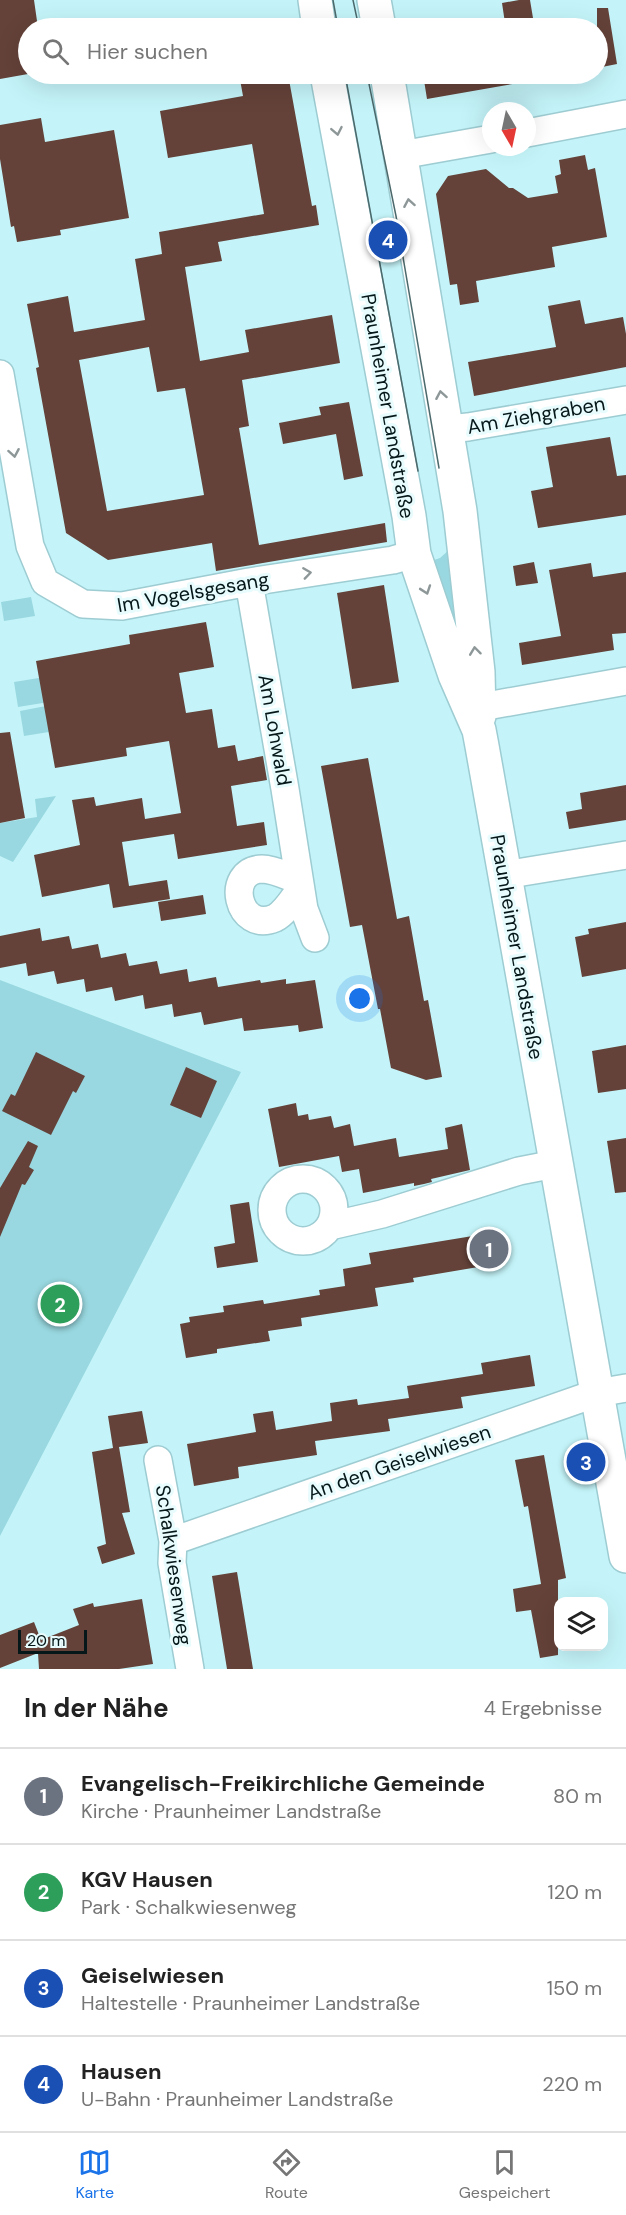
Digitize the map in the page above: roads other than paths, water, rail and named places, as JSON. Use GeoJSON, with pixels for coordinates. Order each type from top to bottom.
{"type":"FeatureCollection","features":[{"type":"Feature","properties":{"kind":"main road"},"geometry":{"type":"LineString","coordinates":[[315,0],[318,18]]}},
{"type":"Feature","properties":{"kind":"main road"},"geometry":{"type":"LineString","coordinates":[[374,0],[377,18]]}},
{"type":"Feature","properties":{"kind":"main road","name":"Praunheimer Landstraße"},"geometry":{"type":"LineString","coordinates":[[329,84],[405,494],[414,554],[455,675],[476,716]]}},
{"type":"Feature","properties":{"kind":"main road","name":"Praunheimer Landstraße"},"geometry":{"type":"LineString","coordinates":[[389,84],[460,511],[478,672],[476,716],[555,1164],[612,1390],[626,1556]]}},
{"type":"Feature","properties":{"kind":"main road"},"geometry":{"type":"LineString","coordinates":[[414,554],[433,546],[454,529],[460,511]]}},
{"type":"Feature","properties":{"kind":"street"},"geometry":{"type":"LineString","coordinates":[[536,131],[626,114]]}},
{"type":"Feature","properties":{"kind":"street"},"geometry":{"type":"LineString","coordinates":[[401,155],[482,141]]}},
{"type":"Feature","properties":{"kind":"street","name":"Im Vogelsgesang"},"geometry":{"type":"LineString","coordinates":[[0,374],[30,546],[45,582],[83,604],[122,606],[249,582],[393,560],[414,554]]}},
{"type":"Feature","properties":{"kind":"street","name":"Am Ziehgraben"},"geometry":{"type":"LineString","coordinates":[[447,429],[626,400]]}},
{"type":"Feature","properties":{"kind":"street","name":"Am Lohwald"},"geometry":{"type":"LineString","coordinates":[[249,582],[285,789],[299,885],[304,909],[315,938]]}},
{"type":"Feature","properties":{"kind":"street"},"geometry":{"type":"LineString","coordinates":[[476,716],[626,681]]}},
{"type":"Feature","properties":{"kind":"street"},"geometry":{"type":"LineString","coordinates":[[504,875],[626,855]]}},
{"type":"Feature","properties":{"kind":"street"},"geometry":{"type":"LineString","coordinates":[[330,1226],[382,1214],[519,1171],[555,1164]]}},
{"type":"Feature","properties":{"kind":"street","name":"An den Geiselwiesen"},"geometry":{"type":"LineString","coordinates":[[173,1540],[612,1390]]}},
{"type":"Feature","properties":{"kind":"street","name":"Schalkwiesenweg"},"geometry":{"type":"LineString","coordinates":[[158,1460],[173,1540],[172,1563],[190,1669]]}},
{"type":"Feature","properties":{"kind":"tram line"},"geometry":{"type":"LineString","coordinates":[[333,0],[336,18]]}},
{"type":"Feature","properties":{"kind":"tram line"},"geometry":{"type":"LineString","coordinates":[[353,0],[357,18]]}},
{"type":"Feature","properties":{"kind":"tram line"},"geometry":{"type":"LineString","coordinates":[[347,84],[418,471]]}},
{"type":"Feature","properties":{"kind":"tram line"},"geometry":{"type":"LineString","coordinates":[[369,84],[396,216],[439,468]]}},
{"type":"Feature","properties":{"kind":"place","name":"Hausen"},"geometry":{"type":"Point","coordinates":[388,240]}},
{"type":"Feature","properties":{"kind":"place","name":"Evangelisch-Freikirchliche Gemeinde"},"geometry":{"type":"Point","coordinates":[489,1249]}},
{"type":"Feature","properties":{"kind":"place","name":"KGV Hausen"},"geometry":{"type":"Point","coordinates":[60,1304]}},
{"type":"Feature","properties":{"kind":"place","name":"Geiselwiesen"},"geometry":{"type":"Point","coordinates":[586,1462]}}]}
